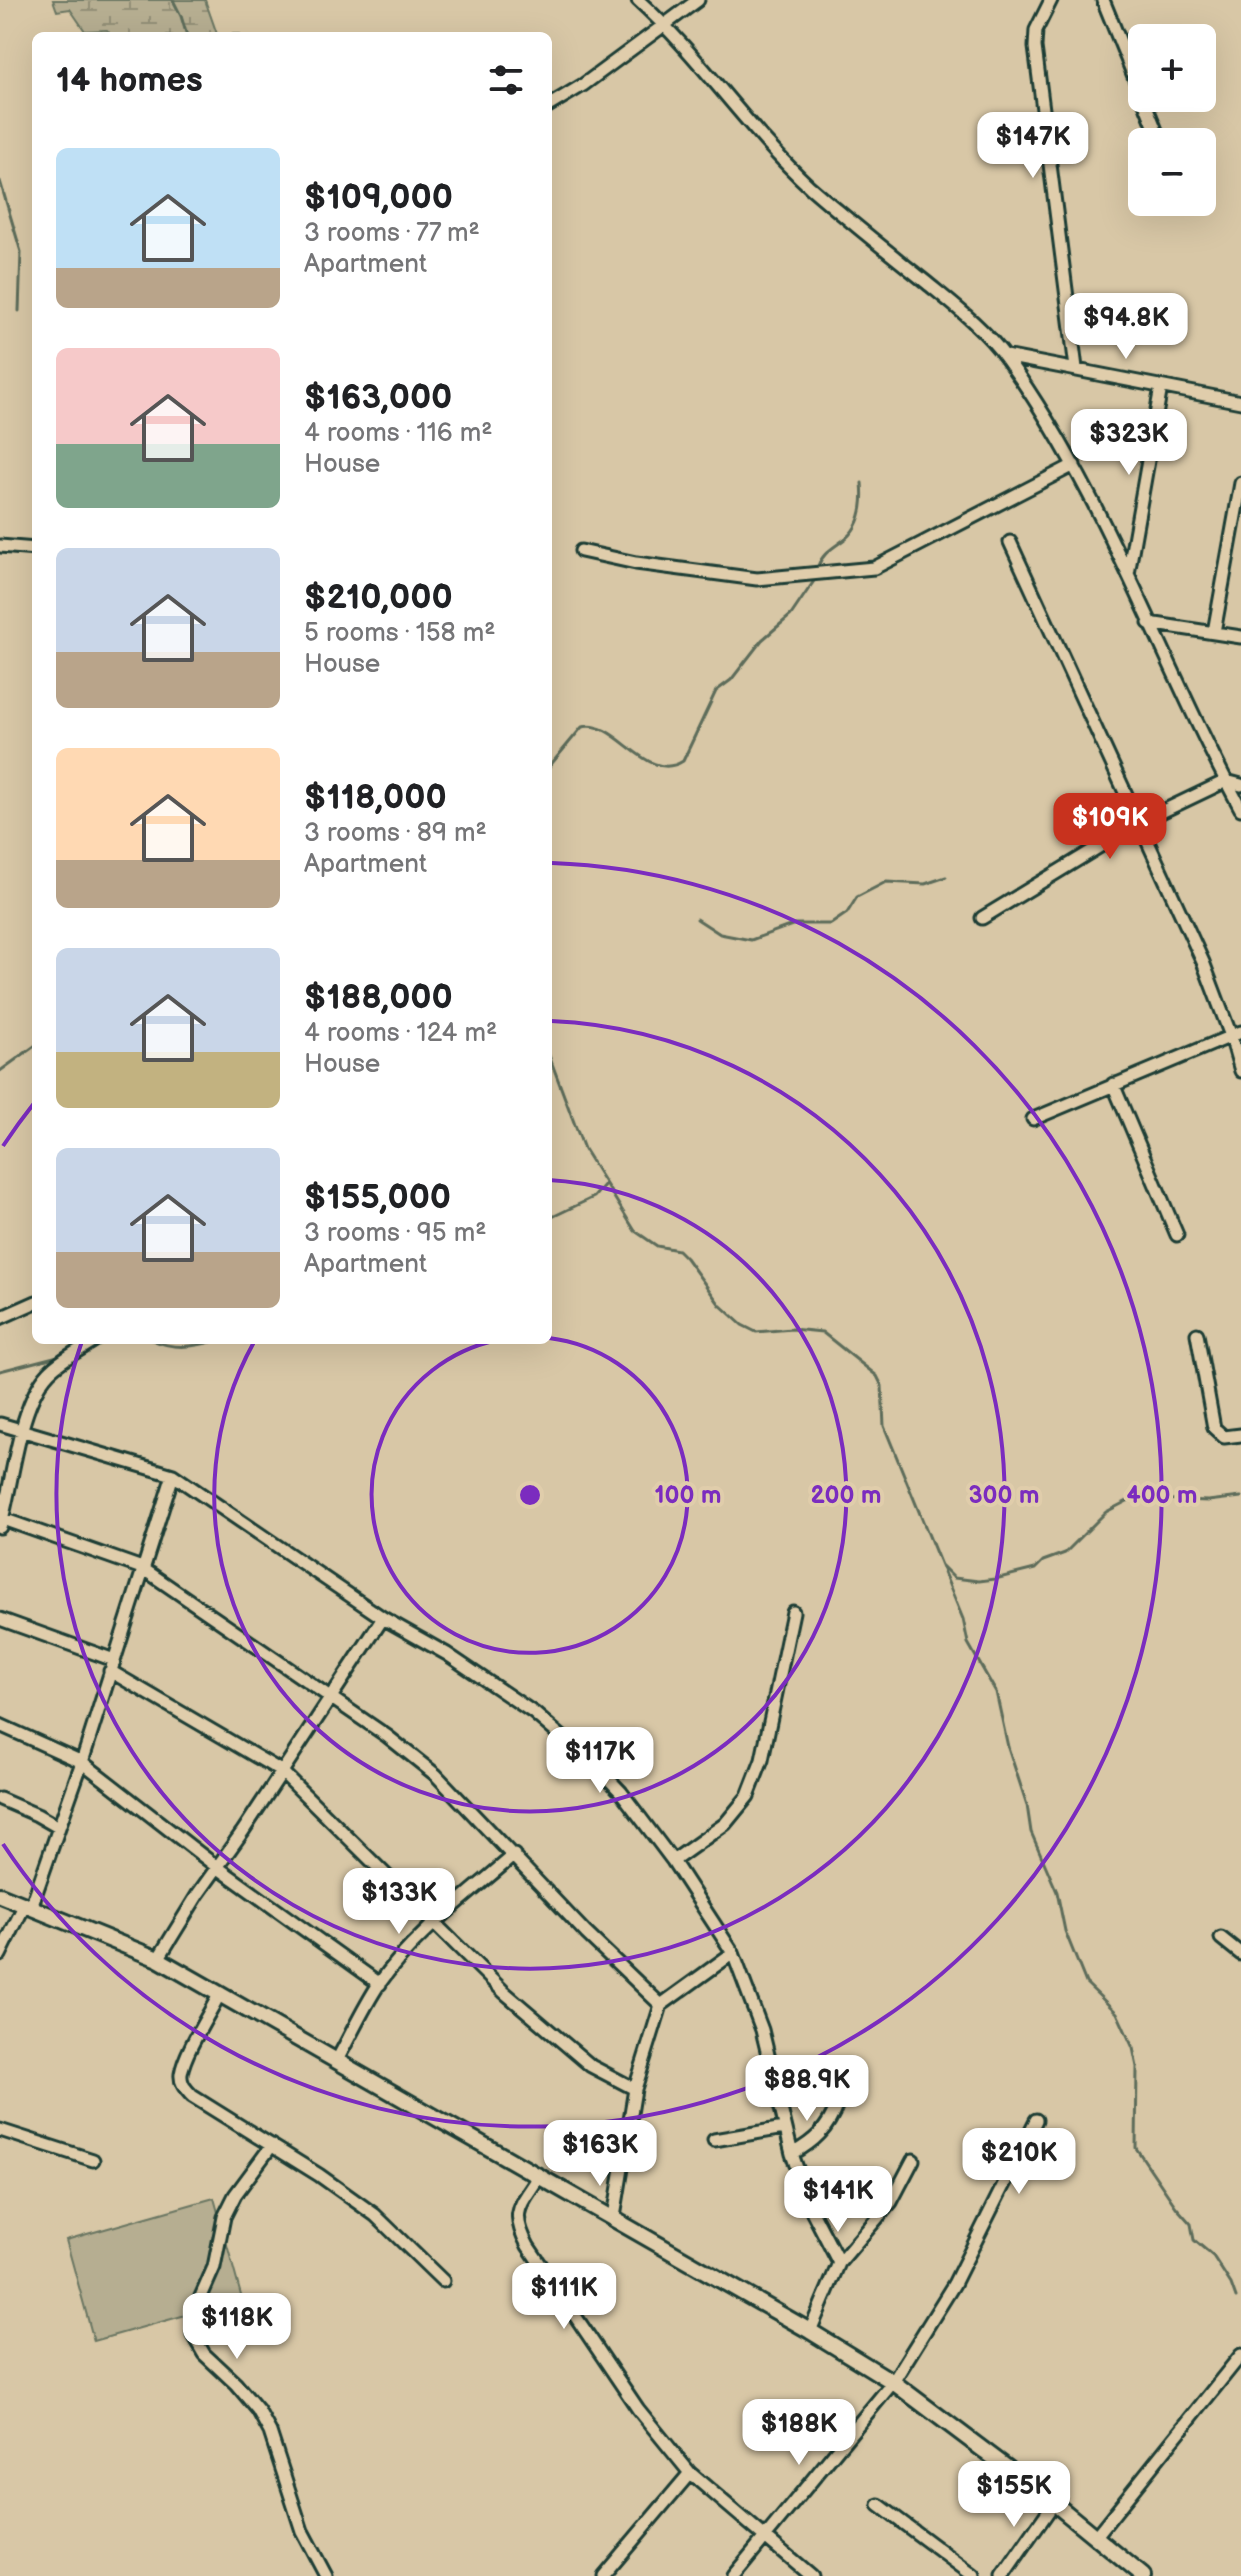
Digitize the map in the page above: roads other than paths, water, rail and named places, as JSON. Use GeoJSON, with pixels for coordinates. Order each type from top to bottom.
{"type":"FeatureCollection","features":[{"type":"Feature","properties":{"kind":"street"},"geometry":{"type":"LineString","coordinates":[[638,0],[665,24],[735,107],[809,186],[964,313],[1005,356],[1074,465],[1241,809]]}},
{"type":"Feature","properties":{"kind":"street"},"geometry":{"type":"LineString","coordinates":[[552,104],[583,85],[698,0]]}},
{"type":"Feature","properties":{"kind":"street"},"geometry":{"type":"LineString","coordinates":[[1051,0],[1036,30],[1035,47],[1076,368]]}},
{"type":"Feature","properties":{"kind":"street"},"geometry":{"type":"LineString","coordinates":[[1103,0],[1128,62]]}},
{"type":"Feature","properties":{"kind":"street"},"geometry":{"type":"LineString","coordinates":[[1005,356],[1241,402]]}},
{"type":"Feature","properties":{"kind":"street"},"geometry":{"type":"LineString","coordinates":[[1128,574],[1161,387]]}},
{"type":"Feature","properties":{"kind":"street"},"geometry":{"type":"LineString","coordinates":[[581,551],[636,563],[757,579],[874,568],[1074,465]]}},
{"type":"Feature","properties":{"kind":"street"},"geometry":{"type":"LineString","coordinates":[[1214,632],[1241,483]]}},
{"type":"Feature","properties":{"kind":"street"},"geometry":{"type":"LineString","coordinates":[[1010,542],[1236,1034],[1241,1071]]}},
{"type":"Feature","properties":{"kind":"street"},"geometry":{"type":"LineString","coordinates":[[0,546],[32,549]]}},
{"type":"Feature","properties":{"kind":"street"},"geometry":{"type":"LineString","coordinates":[[1149,623],[1241,637]]}},
{"type":"Feature","properties":{"kind":"street"},"geometry":{"type":"LineString","coordinates":[[982,918],[1138,823],[1226,781],[1241,785]]}},
{"type":"Feature","properties":{"kind":"street"},"geometry":{"type":"LineString","coordinates":[[1033,1119],[1236,1034]]}},
{"type":"Feature","properties":{"kind":"street"},"geometry":{"type":"LineString","coordinates":[[1113,1084],[1177,1235]]}},
{"type":"Feature","properties":{"kind":"street"},"geometry":{"type":"LineString","coordinates":[[0,1318],[32,1304]]}},
{"type":"Feature","properties":{"kind":"street"},"geometry":{"type":"LineString","coordinates":[[1197,1334],[1214,1428],[1224,1437],[1241,1435]]}},
{"type":"Feature","properties":{"kind":"street"},"geometry":{"type":"LineString","coordinates":[[89,1344],[49,1371],[28,1407],[1,1521],[142,1568],[332,1695],[436,1775],[586,1933],[661,2005]]}},
{"type":"Feature","properties":{"kind":"street"},"geometry":{"type":"LineString","coordinates":[[0,1424],[173,1475],[383,1618],[447,1654],[534,1713],[570,1742],[621,1792],[673,1861],[733,1953],[762,2030],[792,2154],[813,2213],[839,2263]]}},
{"type":"Feature","properties":{"kind":"street"},"geometry":{"type":"LineString","coordinates":[[0,1955],[28,1906],[82,1762],[173,1475]]}},
{"type":"Feature","properties":{"kind":"street"},"geometry":{"type":"LineString","coordinates":[[673,1861],[725,1824],[748,1796],[762,1760],[793,1612]]}},
{"type":"Feature","properties":{"kind":"street"},"geometry":{"type":"LineString","coordinates":[[158,1959],[383,1618]]}},
{"type":"Feature","properties":{"kind":"street"},"geometry":{"type":"LineString","coordinates":[[0,1619],[112,1666],[281,1771],[504,1992],[580,2057],[603,2074],[635,2089]]}},
{"type":"Feature","properties":{"kind":"street"},"geometry":{"type":"LineString","coordinates":[[0,1725],[82,1762],[217,1867],[380,1984]]}},
{"type":"Feature","properties":{"kind":"street"},"geometry":{"type":"LineString","coordinates":[[0,1799],[58,1827]]}},
{"type":"Feature","properties":{"kind":"street"},"geometry":{"type":"LineString","coordinates":[[337,2060],[380,1984],[435,1925],[514,1855]]}},
{"type":"Feature","properties":{"kind":"street"},"geometry":{"type":"LineString","coordinates":[[0,1895],[158,1959],[810,2331],[893,2382],[1054,2503],[1143,2576]]}},
{"type":"Feature","properties":{"kind":"street"},"geometry":{"type":"LineString","coordinates":[[1221,1938],[1241,1954]]}},
{"type":"Feature","properties":{"kind":"street"},"geometry":{"type":"LineString","coordinates":[[614,2217],[635,2089],[661,2005],[733,1953]]}},
{"type":"Feature","properties":{"kind":"street"},"geometry":{"type":"LineString","coordinates":[[220,1993],[186,2060],[181,2073],[182,2085],[192,2096],[272,2145],[375,2215],[443,2281]]}},
{"type":"Feature","properties":{"kind":"street"},"geometry":{"type":"LineString","coordinates":[[792,2154],[816,2139],[831,2121],[837,2104]]}},
{"type":"Feature","properties":{"kind":"street"},"geometry":{"type":"LineString","coordinates":[[733,2576],[893,2382],[954,2284],[1036,2120]]}},
{"type":"Feature","properties":{"kind":"street"},"geometry":{"type":"LineString","coordinates":[[714,2140],[784,2128]]}},
{"type":"Feature","properties":{"kind":"street"},"geometry":{"type":"LineString","coordinates":[[0,2130],[93,2160]]}},
{"type":"Feature","properties":{"kind":"street"},"geometry":{"type":"LineString","coordinates":[[272,2145],[235,2195],[224,2217],[214,2267],[193,2315],[193,2335],[204,2354],[258,2410],[270,2432],[302,2531],[326,2576]]}},
{"type":"Feature","properties":{"kind":"street"},"geometry":{"type":"LineString","coordinates":[[810,2331],[839,2263],[891,2202],[913,2160]]}},
{"type":"Feature","properties":{"kind":"street"},"geometry":{"type":"LineString","coordinates":[[540,2175],[519,2208],[516,2218],[518,2227],[638,2409],[690,2473],[811,2576]]}},
{"type":"Feature","properties":{"kind":"street"},"geometry":{"type":"LineString","coordinates":[[1096,2536],[1241,2355]]}},
{"type":"Feature","properties":{"kind":"street"},"geometry":{"type":"LineString","coordinates":[[603,2576],[690,2473]]}},
{"type":"Feature","properties":{"kind":"street"},"geometry":{"type":"LineString","coordinates":[[1003,2576],[1054,2503]]}},
{"type":"Feature","properties":{"kind":"street"},"geometry":{"type":"LineString","coordinates":[[879,2505],[974,2576]]}},
{"type":"Feature","properties":{"kind":"waterway"},"geometry":{"type":"LineString","coordinates":[[173,0],[186,32]]}},
{"type":"Feature","properties":{"kind":"waterway"},"geometry":{"type":"LineString","coordinates":[[0,181],[21,252],[19,311]]}},
{"type":"Feature","properties":{"kind":"waterway"},"geometry":{"type":"LineString","coordinates":[[818,566],[826,553],[855,527],[862,506],[862,483]]}},
{"type":"Feature","properties":{"kind":"waterway"},"geometry":{"type":"LineString","coordinates":[[552,763],[582,727],[595,727],[607,732],[657,765],[669,766],[683,761],[716,691],[731,680],[762,640],[791,615],[814,581]]}},
{"type":"Feature","properties":{"kind":"waterway"},"geometry":{"type":"LineString","coordinates":[[697,919],[720,934],[751,940],[795,924],[831,924],[847,913],[857,897],[886,882],[925,884],[946,877]]}},
{"type":"Feature","properties":{"kind":"waterway"},"geometry":{"type":"LineString","coordinates":[[0,1071],[32,1048]]}},
{"type":"Feature","properties":{"kind":"waterway"},"geometry":{"type":"LineString","coordinates":[[552,1064],[584,1149],[635,1231],[657,1246],[678,1250],[720,1305],[742,1325],[756,1332],[792,1329],[822,1332],[877,1376],[882,1386],[884,1426],[963,1619],[968,1643],[996,1692],[1008,1747],[1027,1805],[1031,1832],[1057,1892],[1065,1931],[1086,1983],[1117,2013],[1133,2048],[1137,2067],[1136,2148],[1191,2224],[1194,2240],[1213,2256],[1236,2298]]}},
{"type":"Feature","properties":{"kind":"waterway"},"geometry":{"type":"LineString","coordinates":[[552,1217],[594,1197],[605,1184]]}},
{"type":"Feature","properties":{"kind":"waterway"},"geometry":{"type":"LineString","coordinates":[[165,1344],[201,1344]]}},
{"type":"Feature","properties":{"kind":"waterway"},"geometry":{"type":"LineString","coordinates":[[0,1371],[62,1355]]}},
{"type":"Feature","properties":{"kind":"waterway"},"geometry":{"type":"LineString","coordinates":[[941,1565],[954,1578],[995,1579],[1035,1569],[1043,1561],[1065,1553],[1106,1512],[1133,1498],[1208,1501],[1241,1497]]}}]}
